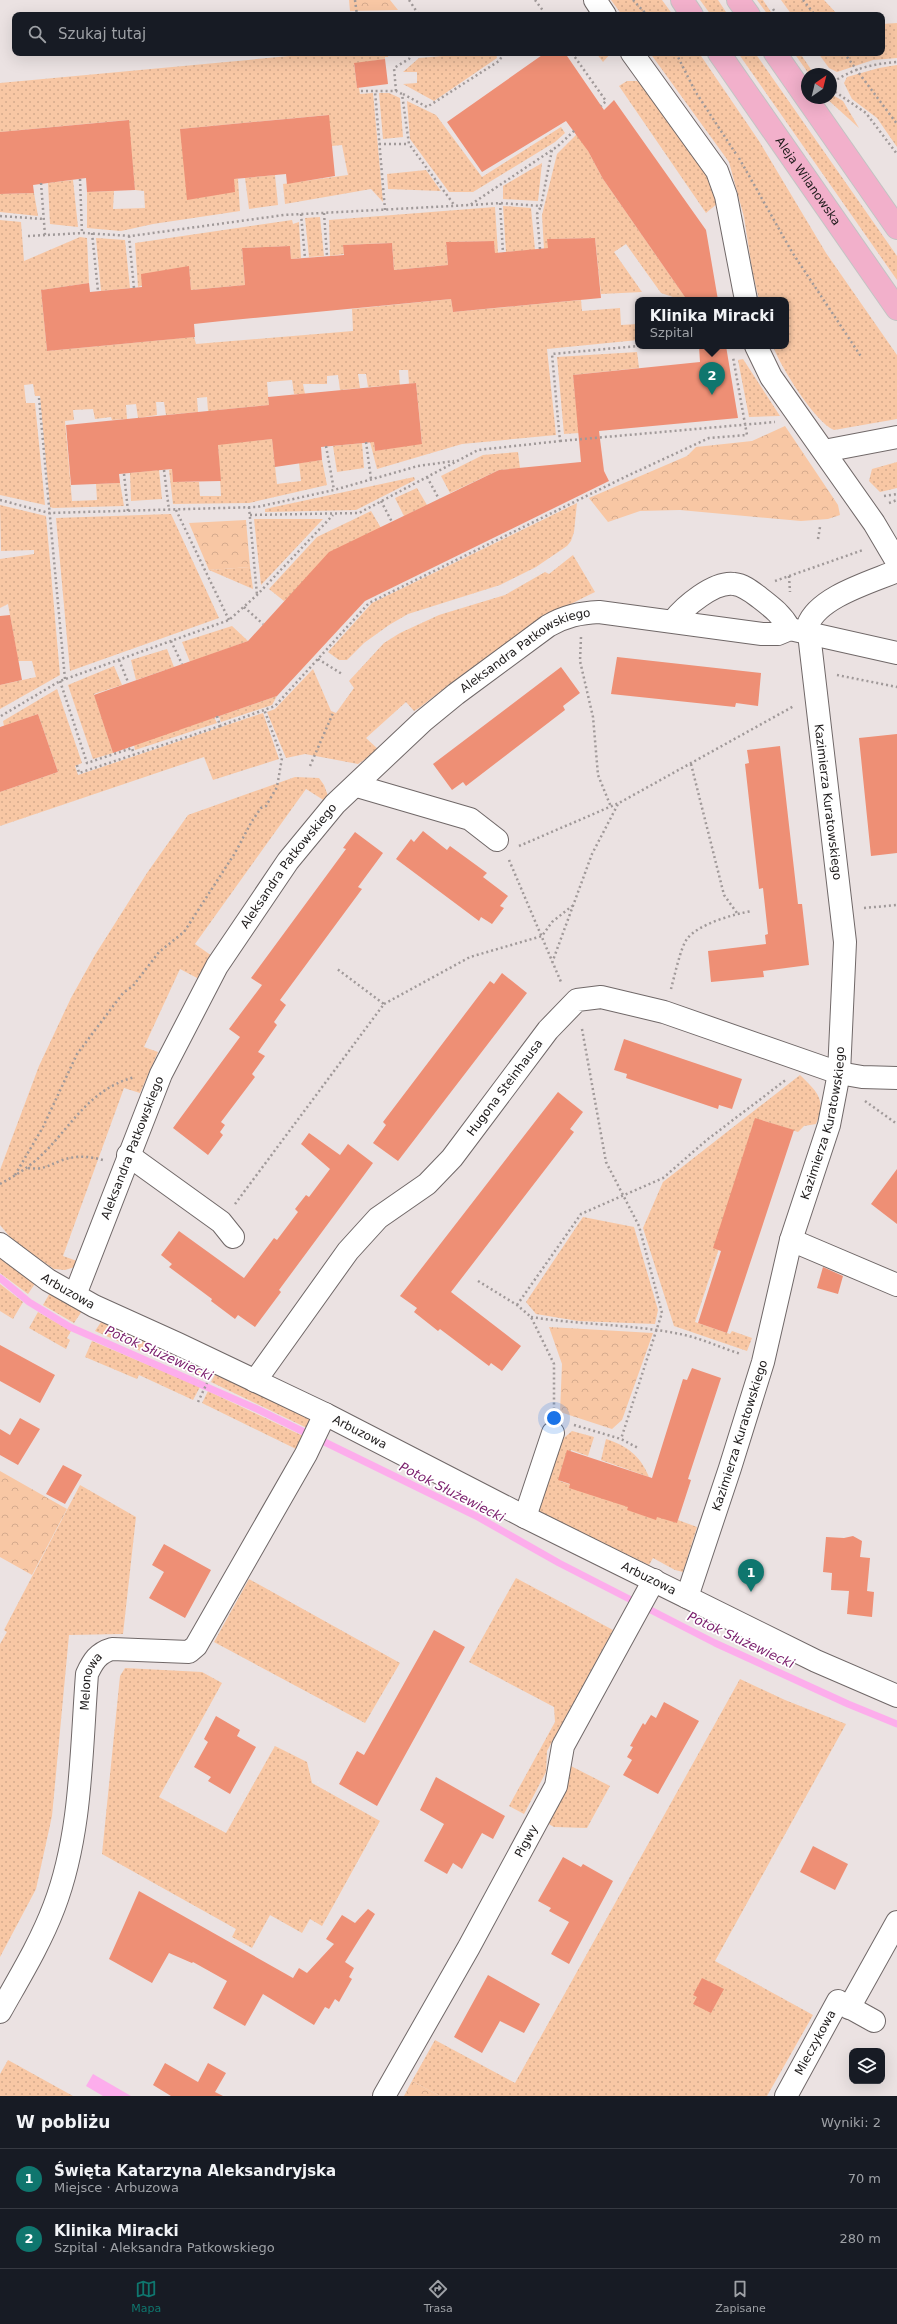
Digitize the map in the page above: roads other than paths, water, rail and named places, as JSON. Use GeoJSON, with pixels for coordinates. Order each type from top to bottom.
{"type":"FeatureCollection","features":[{"type":"Feature","properties":{"kind":"main road"},"geometry":{"type":"LineString","coordinates":[[682,0],[690,12]]}},
{"type":"Feature","properties":{"kind":"main road"},"geometry":{"type":"LineString","coordinates":[[738,0],[747,12]]}},
{"type":"Feature","properties":{"kind":"main road","name":"Aleja Wilanowska"},"geometry":{"type":"LineString","coordinates":[[721,56],[897,309]]}},
{"type":"Feature","properties":{"kind":"main road"},"geometry":{"type":"LineString","coordinates":[[777,56],[897,228]]}},
{"type":"Feature","properties":{"kind":"street"},"geometry":{"type":"LineString","coordinates":[[595,0],[603,12]]}},
{"type":"Feature","properties":{"kind":"street"},"geometry":{"type":"LineString","coordinates":[[634,56],[717,171],[726,196],[745,297]]}},
{"type":"Feature","properties":{"kind":"street"},"geometry":{"type":"LineString","coordinates":[[748,351],[771,376],[824,451],[886,552]]}},
{"type":"Feature","properties":{"kind":"street"},"geometry":{"type":"LineString","coordinates":[[824,451],[897,437]]}},
{"type":"Feature","properties":{"kind":"street"},"geometry":{"type":"LineString","coordinates":[[799,631],[821,606],[897,571]]}},
{"type":"Feature","properties":{"kind":"street"},"geometry":{"type":"LineString","coordinates":[[672,621],[688,605],[722,584],[736,584],[751,591],[778,611],[799,631],[897,654]]}},
{"type":"Feature","properties":{"kind":"street","name":"Aleksandra Patkowskiego"},"geometry":{"type":"LineString","coordinates":[[75,1295],[88,1266],[128,1155],[161,1074],[217,966],[288,861],[335,804],[357,786],[423,721],[456,694],[548,626],[560,619],[583,613],[599,612],[672,621],[704,628],[762,634],[778,634],[799,631]]}},
{"type":"Feature","properties":{"kind":"street","name":"Kazimierza Kuratowskiego"},"geometry":{"type":"LineString","coordinates":[[687,1597],[763,1362],[792,1240],[829,1125],[838,1079],[845,942],[816,704],[799,631]]}},
{"type":"Feature","properties":{"kind":"street"},"geometry":{"type":"LineString","coordinates":[[357,786],[470,819],[501,846]]}},
{"type":"Feature","properties":{"kind":"street","name":"Hugona Steinhausa"},"geometry":{"type":"LineString","coordinates":[[255,1381],[348,1251],[378,1218],[427,1184],[452,1158],[548,1030],[574,1002],[601,997],[664,1012],[838,1079]]}},
{"type":"Feature","properties":{"kind":"street"},"geometry":{"type":"LineString","coordinates":[[838,1079],[862,1077],[897,1078]]}},
{"type":"Feature","properties":{"kind":"street"},"geometry":{"type":"LineString","coordinates":[[128,1155],[227,1230]]}},
{"type":"Feature","properties":{"kind":"street"},"geometry":{"type":"LineString","coordinates":[[792,1240],[897,1285]]}},
{"type":"Feature","properties":{"kind":"street","name":"Arbuzowa"},"geometry":{"type":"LineString","coordinates":[[0,1244],[31,1268],[75,1295],[255,1381],[324,1418],[525,1517],[652,1585],[687,1597],[816,1661],[897,1696]]}},
{"type":"Feature","properties":{"kind":"street","name":"Melonowa"},"geometry":{"type":"LineString","coordinates":[[0,2012],[46,1925],[54,1906],[66,1863],[75,1825],[87,1674],[92,1663],[103,1652],[112,1649],[189,1652],[196,1646],[306,1454],[324,1418]]}},
{"type":"Feature","properties":{"kind":"street"},"geometry":{"type":"LineString","coordinates":[[525,1517],[541,1474],[554,1427]]}},
{"type":"Feature","properties":{"kind":"street","name":"Pigwy"},"geometry":{"type":"LineString","coordinates":[[384,2096],[469,1947],[556,1786],[563,1746],[652,1585]]}},
{"type":"Feature","properties":{"kind":"street"},"geometry":{"type":"LineString","coordinates":[[854,2000],[897,1922]]}},
{"type":"Feature","properties":{"kind":"street","name":"Mieczykowa"},"geometry":{"type":"LineString","coordinates":[[786,2096],[838,2001],[854,2000],[874,2021]]}},
{"type":"Feature","properties":{"kind":"waterway","name":"Potok Służewiecki"},"geometry":{"type":"LineString","coordinates":[[0,1278],[29,1302],[70,1327],[257,1409],[476,1516],[559,1563],[715,1643],[848,1704],[897,1724]]}},
{"type":"Feature","properties":{"kind":"place","name":"Klinika Miracki"},"geometry":{"type":"Point","coordinates":[712,395]}},
{"type":"Feature","properties":{"kind":"place","name":"Święta Katarzyna Aleksandryjska"},"geometry":{"type":"Point","coordinates":[751,1592]}}]}
